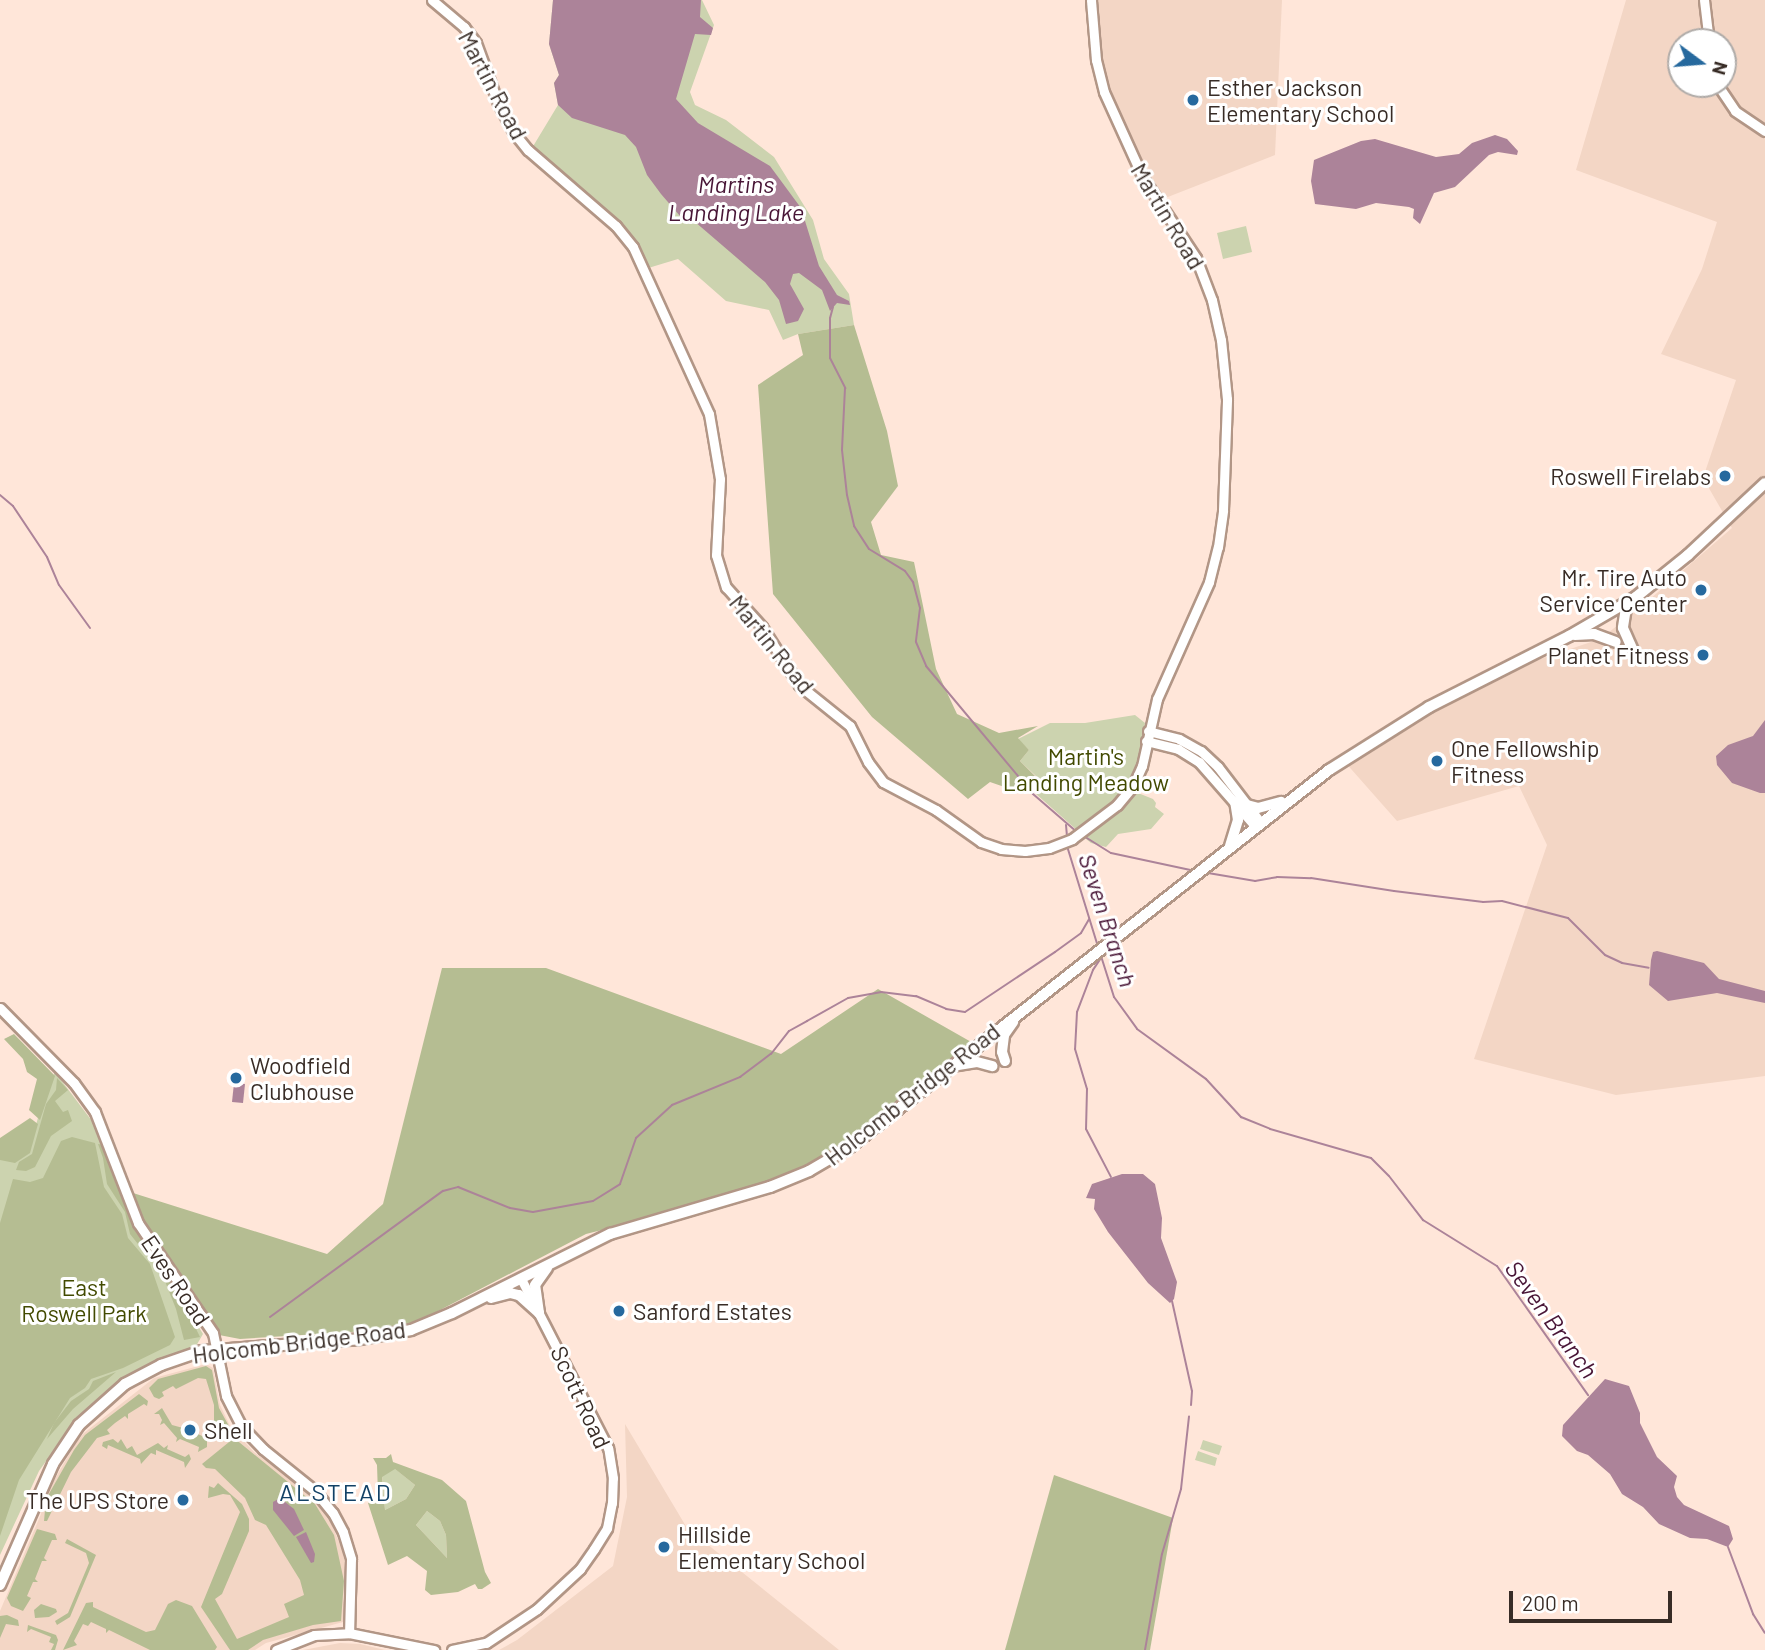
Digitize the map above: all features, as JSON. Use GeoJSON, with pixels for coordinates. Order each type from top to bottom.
{"type":"FeatureCollection","features":[{"type":"Feature","properties":{"kind":"main road","name":"Holcomb Bridge Road"},"geometry":{"type":"LineString","coordinates":[[0,1585],[46,1477],[79,1425],[108,1396],[143,1374],[180,1357],[388,1335],[434,1322],[584,1245],[634,1226],[770,1187],[809,1171],[850,1147],[1290,799],[1412,717],[1569,636],[1636,597],[1688,555],[1765,483]]}},
{"type":"Feature","properties":{"kind":"main road"},"geometry":{"type":"LineString","coordinates":[[1634,653],[1623,628],[1626,608],[1636,597]]}},
{"type":"Feature","properties":{"kind":"main road"},"geometry":{"type":"LineString","coordinates":[[1569,636],[1594,634],[1616,642]]}},
{"type":"Feature","properties":{"kind":"main road"},"geometry":{"type":"LineString","coordinates":[[1247,805],[1262,808],[1290,799]]}},
{"type":"Feature","properties":{"kind":"main road"},"geometry":{"type":"LineString","coordinates":[[1230,846],[1238,820],[1235,802]]}},
{"type":"Feature","properties":{"kind":"main road"},"geometry":{"type":"LineString","coordinates":[[1005,1060],[1002,1052],[1004,1035],[1021,1011]]}},
{"type":"Feature","properties":{"kind":"main road"},"geometry":{"type":"LineString","coordinates":[[950,1067],[976,1062],[992,1066]]}},
{"type":"Feature","properties":{"kind":"main road"},"geometry":{"type":"LineString","coordinates":[[539,1313],[535,1285],[553,1262]]}},
{"type":"Feature","properties":{"kind":"main road"},"geometry":{"type":"LineString","coordinates":[[482,1298],[519,1295],[539,1313]]}},
{"type":"Feature","properties":{"kind":"street","name":"Martin Road"},"geometry":{"type":"LineString","coordinates":[[432,0],[464,27],[476,43],[498,103],[514,133],[528,150],[616,226],[633,247],[702,394],[714,433],[720,479],[716,555],[722,579],[762,627],[799,685],[850,726],[868,762],[883,782],[936,810],[981,842],[1001,849],[1037,851],[1072,839],[1126,796],[1138,776],[1157,699],[1203,598],[1218,547],[1224,487],[1225,369],[1212,300],[1203,272],[1187,241],[1143,178],[1104,92],[1096,60],[1091,0]]}},
{"type":"Feature","properties":{"kind":"street"},"geometry":{"type":"LineString","coordinates":[[1704,0],[1707,28]]}},
{"type":"Feature","properties":{"kind":"street"},"geometry":{"type":"LineString","coordinates":[[1726,98],[1735,111],[1765,131]]}},
{"type":"Feature","properties":{"kind":"street"},"geometry":{"type":"LineString","coordinates":[[1147,736],[1189,755],[1207,769],[1258,824]]}},
{"type":"Feature","properties":{"kind":"street"},"geometry":{"type":"LineString","coordinates":[[1147,736],[1179,739],[1201,751],[1218,767],[1258,824]]}},
{"type":"Feature","properties":{"kind":"street","name":"Eves Road"},"geometry":{"type":"LineString","coordinates":[[0,1008],[74,1083],[95,1112],[138,1223],[206,1322],[218,1351],[226,1396],[241,1426],[263,1449],[315,1491],[343,1532],[351,1559],[349,1633]]}},
{"type":"Feature","properties":{"kind":"street","name":"Scott Road"},"geometry":{"type":"LineString","coordinates":[[452,1650],[485,1643],[505,1633],[537,1609],[580,1569],[607,1528],[613,1478],[608,1448],[521,1279]]}},
{"type":"Feature","properties":{"kind":"street"},"geometry":{"type":"LineString","coordinates":[[276,1650],[314,1636],[349,1633],[434,1650]]}},
{"type":"Feature","properties":{"kind":"shaded area","name":"Esther Jackson Elementary School"},"geometry":{"type":"Polygon","coordinates":[[[1093,0],[1282,0],[1275,155],[1155,202],[1101,79],[1093,0]]]}},
{"type":"Feature","properties":{"kind":"shaded area"},"geometry":{"type":"Polygon","coordinates":[[[1626,0],[1765,0],[1765,1076],[1616,1095],[1474,1059],[1547,845],[1519,786],[1397,821],[1344,761],[1478,680],[1600,639],[1732,528],[1703,478],[1736,380],[1661,354],[1702,269],[1717,222],[1576,170],[1626,0]]]}},
{"type":"Feature","properties":{"kind":"shaded area"},"geometry":{"type":"Polygon","coordinates":[[[206,1364],[213,1368],[220,1405],[230,1426],[254,1452],[302,1488],[328,1516],[342,1549],[346,1567],[343,1622],[266,1643],[255,1650],[0,1650],[0,1611],[41,1514],[44,1498],[75,1444],[84,1433],[154,1378],[206,1364]]]}},
{"type":"Feature","properties":{"kind":"shaded area","name":"Hillside Elementary School"},"geometry":{"type":"Polygon","coordinates":[[[625,1424],[687,1528],[839,1650],[499,1650],[517,1640],[613,1566],[627,1497],[625,1424]]]}},
{"type":"Feature","properties":{"kind":"shaded area"},"geometry":{"type":"Polygon","coordinates":[[[340,1643],[360,1644],[385,1650],[303,1650],[340,1643]]]}},
{"type":"Feature","properties":{"kind":"green space","name":"Martins Landing Lake"},"geometry":{"type":"Polygon","coordinates":[[[553,0],[702,0],[714,25],[690,92],[695,105],[726,120],[774,157],[813,220],[824,259],[849,294],[854,325],[798,334],[783,340],[769,310],[726,301],[678,259],[645,269],[637,249],[621,226],[532,148],[558,105],[554,83],[559,75],[549,44],[553,0]]]}},
{"type":"Feature","properties":{"kind":"green space"},"geometry":{"type":"Polygon","coordinates":[[[1246,226],[1252,252],[1223,259],[1217,233],[1246,226]]]}},
{"type":"Feature","properties":{"kind":"green space"},"geometry":{"type":"Polygon","coordinates":[[[854,325],[887,431],[898,486],[871,522],[881,555],[914,562],[936,669],[957,714],[999,733],[1038,726],[1018,738],[1029,750],[1020,761],[1037,778],[1016,791],[990,782],[968,799],[872,717],[773,594],[758,385],[803,355],[798,334],[854,325]]]}},
{"type":"Feature","properties":{"kind":"green space","name":"Martin's Landing Meadow"},"geometry":{"type":"Polygon","coordinates":[[[1135,715],[1145,723],[1139,761],[1132,782],[1127,791],[1079,832],[1027,786],[1038,778],[1020,761],[1029,750],[1018,739],[1050,723],[1085,723],[1135,715]]]}},
{"type":"Feature","properties":{"kind":"green space"},"geometry":{"type":"Polygon","coordinates":[[[1138,793],[1153,799],[1155,807],[1164,814],[1151,829],[1118,834],[1106,847],[1091,843],[1080,834],[1138,793]]]}},
{"type":"Feature","properties":{"kind":"green space"},"geometry":{"type":"Polygon","coordinates":[[[442,968],[546,968],[781,1054],[878,989],[980,1047],[802,1178],[710,1199],[708,1203],[586,1234],[421,1320],[383,1330],[240,1339],[219,1335],[147,1229],[133,1193],[327,1254],[383,1204],[442,968]]]}},
{"type":"Feature","properties":{"kind":"green space"},"geometry":{"type":"Polygon","coordinates":[[[14,1034],[55,1076],[40,1120],[29,1110],[37,1079],[27,1072],[23,1059],[4,1039],[14,1034]]]}},
{"type":"Feature","properties":{"kind":"green space","name":"East Roswell Park"},"geometry":{"type":"Polygon","coordinates":[[[55,1072],[98,1129],[147,1242],[203,1334],[196,1346],[152,1362],[127,1376],[77,1418],[39,1471],[0,1555],[0,1154],[36,1125],[45,1092],[55,1072]]]}},
{"type":"Feature","properties":{"kind":"green space"},"geometry":{"type":"Polygon","coordinates":[[[57,1078],[68,1090],[55,1101],[63,1112],[68,1110],[72,1121],[51,1136],[35,1167],[26,1171],[16,1170],[19,1162],[32,1154],[46,1104],[56,1090],[57,1078]]]}},
{"type":"Feature","properties":{"kind":"green space"},"geometry":{"type":"Polygon","coordinates":[[[30,1118],[38,1124],[30,1153],[15,1163],[0,1160],[0,1138],[30,1118]]]}},
{"type":"Feature","properties":{"kind":"green space","name":"East Roswell Park"},"geometry":{"type":"Polygon","coordinates":[[[72,1137],[95,1143],[104,1187],[122,1214],[128,1238],[150,1264],[175,1337],[170,1345],[123,1368],[91,1379],[85,1388],[70,1398],[19,1480],[0,1536],[0,1223],[13,1179],[30,1182],[43,1178],[61,1141],[72,1137]]]}},
{"type":"Feature","properties":{"kind":"green space"},"geometry":{"type":"Polygon","coordinates":[[[98,1144],[103,1145],[128,1212],[146,1243],[146,1254],[130,1234],[125,1212],[107,1184],[98,1144]]]}},
{"type":"Feature","properties":{"kind":"green space"},"geometry":{"type":"Polygon","coordinates":[[[157,1261],[180,1296],[200,1337],[184,1340],[176,1309],[157,1261]]]}},
{"type":"Feature","properties":{"kind":"green space"},"geometry":{"type":"Polygon","coordinates":[[[206,1366],[212,1370],[219,1408],[230,1428],[217,1437],[214,1435],[214,1405],[206,1379],[198,1378],[176,1389],[173,1386],[162,1392],[164,1396],[159,1399],[154,1397],[149,1388],[158,1379],[206,1366]]]}},
{"type":"Feature","properties":{"kind":"green space"},"geometry":{"type":"Polygon","coordinates":[[[116,1372],[73,1409],[47,1439],[54,1423],[71,1401],[89,1389],[93,1381],[116,1372]]]}},
{"type":"Feature","properties":{"kind":"green space"},"geometry":{"type":"Polygon","coordinates":[[[139,1394],[148,1401],[147,1406],[144,1404],[128,1414],[128,1419],[125,1416],[115,1423],[107,1430],[110,1434],[97,1438],[71,1472],[47,1521],[44,1521],[46,1499],[85,1435],[139,1394]]]}},
{"type":"Feature","properties":{"kind":"green space"},"geometry":{"type":"Polygon","coordinates":[[[162,1408],[172,1425],[183,1428],[182,1431],[194,1436],[196,1433],[202,1436],[207,1441],[207,1447],[198,1452],[199,1447],[180,1439],[176,1442],[177,1438],[164,1423],[160,1425],[162,1420],[159,1414],[154,1414],[162,1408]]]}},
{"type":"Feature","properties":{"kind":"green space"},"geometry":{"type":"Polygon","coordinates":[[[234,1438],[315,1504],[334,1535],[344,1581],[341,1621],[313,1625],[263,1640],[248,1650],[230,1650],[201,1607],[240,1512],[230,1495],[208,1498],[209,1486],[214,1488],[218,1483],[242,1504],[249,1519],[249,1531],[222,1594],[215,1599],[237,1639],[289,1617],[284,1604],[304,1595],[300,1580],[266,1525],[255,1520],[245,1498],[215,1469],[206,1468],[202,1464],[234,1438]]]}},
{"type":"Feature","properties":{"kind":"green space"},"geometry":{"type":"Polygon","coordinates":[[[113,1439],[118,1443],[121,1439],[127,1449],[132,1446],[137,1455],[158,1443],[164,1448],[168,1445],[167,1449],[185,1457],[189,1454],[191,1459],[185,1468],[184,1462],[156,1450],[156,1455],[151,1453],[141,1464],[140,1459],[108,1445],[107,1449],[102,1446],[103,1442],[113,1439]]]}},
{"type":"Feature","properties":{"kind":"green space"},"geometry":{"type":"Polygon","coordinates":[[[1203,1440],[1222,1446],[1219,1455],[1200,1449],[1203,1440]]]}},
{"type":"Feature","properties":{"kind":"green space"},"geometry":{"type":"Polygon","coordinates":[[[1198,1451],[1217,1458],[1215,1466],[1195,1460],[1198,1451]]]}},
{"type":"Feature","properties":{"kind":"green space"},"geometry":{"type":"Polygon","coordinates":[[[391,1454],[393,1462],[442,1480],[466,1501],[485,1572],[491,1583],[482,1589],[478,1589],[475,1584],[458,1592],[431,1595],[425,1590],[427,1571],[407,1556],[388,1565],[368,1503],[376,1500],[378,1495],[377,1465],[373,1458],[386,1458],[391,1454]],[[395,1469],[382,1477],[385,1510],[406,1499],[415,1485],[395,1469]],[[427,1511],[416,1525],[447,1558],[446,1535],[440,1521],[427,1511]]]}},
{"type":"Feature","properties":{"kind":"green space"},"geometry":{"type":"Polygon","coordinates":[[[394,1468],[415,1485],[406,1499],[385,1510],[382,1476],[394,1468]]]}},
{"type":"Feature","properties":{"kind":"green space"},"geometry":{"type":"Polygon","coordinates":[[[1054,1475],[1173,1518],[1150,1650],[1005,1650],[1054,1475]]]}},
{"type":"Feature","properties":{"kind":"green space"},"geometry":{"type":"Polygon","coordinates":[[[427,1511],[440,1521],[446,1535],[447,1558],[416,1525],[427,1511]]]}},
{"type":"Feature","properties":{"kind":"green space"},"geometry":{"type":"Polygon","coordinates":[[[37,1529],[55,1534],[57,1540],[52,1540],[44,1558],[47,1561],[42,1561],[35,1579],[38,1582],[33,1582],[27,1596],[31,1598],[23,1611],[11,1606],[7,1598],[37,1529]]]}},
{"type":"Feature","properties":{"kind":"green space"},"geometry":{"type":"Polygon","coordinates":[[[67,1539],[96,1555],[70,1617],[57,1625],[55,1621],[68,1613],[89,1563],[86,1553],[65,1543],[67,1539]]]}},
{"type":"Feature","properties":{"kind":"green space"},"geometry":{"type":"Polygon","coordinates":[[[176,1600],[192,1606],[217,1647],[215,1650],[150,1650],[109,1630],[106,1633],[106,1629],[91,1622],[88,1626],[83,1624],[74,1641],[77,1645],[63,1650],[86,1603],[93,1602],[93,1607],[146,1632],[155,1630],[168,1604],[176,1600]]]}},
{"type":"Feature","properties":{"kind":"green space"},"geometry":{"type":"Polygon","coordinates":[[[41,1604],[56,1609],[57,1612],[49,1617],[35,1618],[34,1610],[41,1604]]]}},
{"type":"Feature","properties":{"kind":"green space"},"geometry":{"type":"Polygon","coordinates":[[[7,1615],[18,1620],[19,1626],[6,1624],[0,1638],[0,1616],[7,1615]]]}},
{"type":"Feature","properties":{"kind":"green space"},"geometry":{"type":"Polygon","coordinates":[[[28,1625],[56,1635],[58,1640],[55,1650],[51,1650],[54,1644],[49,1642],[51,1637],[31,1629],[27,1632],[28,1625]]]}},
{"type":"Feature","properties":{"kind":"water","name":"Martins Landing Lake"},"geometry":{"type":"Polygon","coordinates":[[[553,0],[701,0],[700,17],[713,28],[711,35],[695,34],[676,99],[698,123],[770,166],[801,208],[819,266],[837,295],[849,301],[850,305],[837,303],[830,311],[822,290],[799,273],[793,274],[790,284],[804,309],[798,321],[786,324],[779,300],[765,282],[687,215],[680,216],[647,175],[636,147],[625,135],[572,118],[558,105],[554,83],[559,75],[549,44],[553,0]]]}},
{"type":"Feature","properties":{"kind":"water"},"geometry":{"type":"Polygon","coordinates":[[[1495,135],[1507,139],[1518,151],[1517,155],[1498,152],[1489,155],[1455,187],[1434,193],[1420,224],[1413,218],[1414,209],[1409,207],[1376,203],[1356,209],[1315,204],[1311,181],[1314,160],[1361,141],[1375,139],[1436,157],[1459,154],[1472,143],[1495,135]]]}},
{"type":"Feature","properties":{"kind":"water"},"geometry":{"type":"Polygon","coordinates":[[[1765,720],[1765,793],[1760,793],[1732,783],[1717,765],[1716,756],[1728,745],[1753,736],[1765,720]]]}},
{"type":"Feature","properties":{"kind":"water"},"geometry":{"type":"Polygon","coordinates":[[[1653,952],[1704,963],[1719,979],[1765,991],[1765,1003],[1717,993],[1668,1001],[1649,985],[1651,960],[1653,952]]]}},
{"type":"Feature","properties":{"kind":"water"},"geometry":{"type":"Polygon","coordinates":[[[234,1083],[245,1084],[243,1103],[232,1102],[234,1083]]]}},
{"type":"Feature","properties":{"kind":"water"},"geometry":{"type":"Polygon","coordinates":[[[1122,1174],[1143,1174],[1155,1184],[1162,1218],[1161,1238],[1177,1282],[1174,1299],[1170,1303],[1148,1283],[1108,1232],[1094,1209],[1095,1199],[1086,1198],[1092,1184],[1122,1174]]]}},
{"type":"Feature","properties":{"kind":"water"},"geometry":{"type":"Polygon","coordinates":[[[1605,1379],[1629,1386],[1640,1413],[1640,1423],[1657,1457],[1677,1476],[1674,1487],[1677,1497],[1684,1505],[1729,1526],[1733,1539],[1728,1547],[1707,1539],[1690,1538],[1659,1524],[1643,1507],[1622,1494],[1610,1474],[1588,1455],[1577,1451],[1562,1436],[1563,1425],[1605,1379]]]}},
{"type":"Feature","properties":{"kind":"water"},"geometry":{"type":"Polygon","coordinates":[[[280,1498],[294,1509],[304,1530],[294,1536],[273,1510],[273,1502],[280,1498]]]}},
{"type":"Feature","properties":{"kind":"water"},"geometry":{"type":"Polygon","coordinates":[[[306,1532],[315,1554],[314,1562],[311,1563],[296,1537],[306,1532]]]}},
{"type":"Feature","properties":{"kind":"waterway","name":"Seven Branch"},"geometry":{"type":"LineString","coordinates":[[833,307],[830,318],[830,358],[845,388],[842,450],[854,526],[869,549],[905,571],[913,582],[920,608],[916,642],[926,666],[1033,794],[1077,832]]}},
{"type":"Feature","properties":{"kind":"waterway"},"geometry":{"type":"LineString","coordinates":[[0,495],[13,506],[47,557],[59,585],[90,628]]}},
{"type":"Feature","properties":{"kind":"waterway","name":"Seven Branch"},"geometry":{"type":"LineString","coordinates":[[1066,825],[1067,836]]}},
{"type":"Feature","properties":{"kind":"waterway"},"geometry":{"type":"LineString","coordinates":[[1082,835],[1111,853],[1195,871]]}},
{"type":"Feature","properties":{"kind":"waterway","name":"Seven Branch"},"geometry":{"type":"LineString","coordinates":[[1067,846],[1098,947]]}},
{"type":"Feature","properties":{"kind":"waterway"},"geometry":{"type":"LineString","coordinates":[[1208,873],[1255,881],[1277,877],[1311,878],[1483,902],[1502,901],[1568,918],[1605,955],[1622,963],[1649,968]]}},
{"type":"Feature","properties":{"kind":"waterway"},"geometry":{"type":"LineString","coordinates":[[270,1317],[443,1191],[458,1187],[510,1208],[533,1212],[593,1201],[620,1184],[636,1138],[672,1105],[740,1077],[771,1054],[789,1031],[848,998],[881,992],[916,996],[946,1009],[965,1012],[1081,933],[1089,919]]}},
{"type":"Feature","properties":{"kind":"waterway","name":"Seven Branch"},"geometry":{"type":"LineString","coordinates":[[1101,956],[1114,997],[1137,1029],[1206,1079],[1241,1117],[1270,1129],[1371,1158],[1389,1176],[1423,1220],[1497,1266],[1588,1395]]}},
{"type":"Feature","properties":{"kind":"waterway"},"geometry":{"type":"LineString","coordinates":[[1101,958],[1093,970],[1077,1012],[1075,1049],[1087,1089],[1086,1129],[1111,1177]]}},
{"type":"Feature","properties":{"kind":"waterway"},"geometry":{"type":"LineString","coordinates":[[1172,1301],[1192,1391],[1191,1405]]}},
{"type":"Feature","properties":{"kind":"waterway"},"geometry":{"type":"LineString","coordinates":[[1145,1650],[1162,1554],[1181,1489],[1189,1416]]}},
{"type":"Feature","properties":{"kind":"waterway","name":"Seven Branch"},"geometry":{"type":"LineString","coordinates":[[1728,1547],[1753,1614],[1765,1633]]}},
{"type":"Feature","properties":{"kind":"place","name":"Esther Jackson Elementary School"},"geometry":{"type":"Point","coordinates":[1193,100]}},
{"type":"Feature","properties":{"kind":"place","name":"Roswell Firelabs"},"geometry":{"type":"Point","coordinates":[1725,476]}},
{"type":"Feature","properties":{"kind":"place","name":"Mr. Tire Auto Service Center"},"geometry":{"type":"Point","coordinates":[1701,590]}},
{"type":"Feature","properties":{"kind":"place","name":"Planet Fitness"},"geometry":{"type":"Point","coordinates":[1703,655]}},
{"type":"Feature","properties":{"kind":"place","name":"One Fellowship Fitness"},"geometry":{"type":"Point","coordinates":[1437,761]}},
{"type":"Feature","properties":{"kind":"place","name":"Woodfield Clubhouse"},"geometry":{"type":"Point","coordinates":[236,1078]}},
{"type":"Feature","properties":{"kind":"place","name":"Sanford Estates"},"geometry":{"type":"Point","coordinates":[619,1311]}},
{"type":"Feature","properties":{"kind":"place","name":"Shell"},"geometry":{"type":"Point","coordinates":[190,1430]}},
{"type":"Feature","properties":{"kind":"place","name":"The UPS Store"},"geometry":{"type":"Point","coordinates":[183,1500]}},
{"type":"Feature","properties":{"kind":"place","name":"Hillside Elementary School"},"geometry":{"type":"Point","coordinates":[664,1547]}},
{"type":"Feature","properties":{"kind":"district","name":"ALSTEAD"},"geometry":{"type":"Point","coordinates":[336,1492]}}]}
